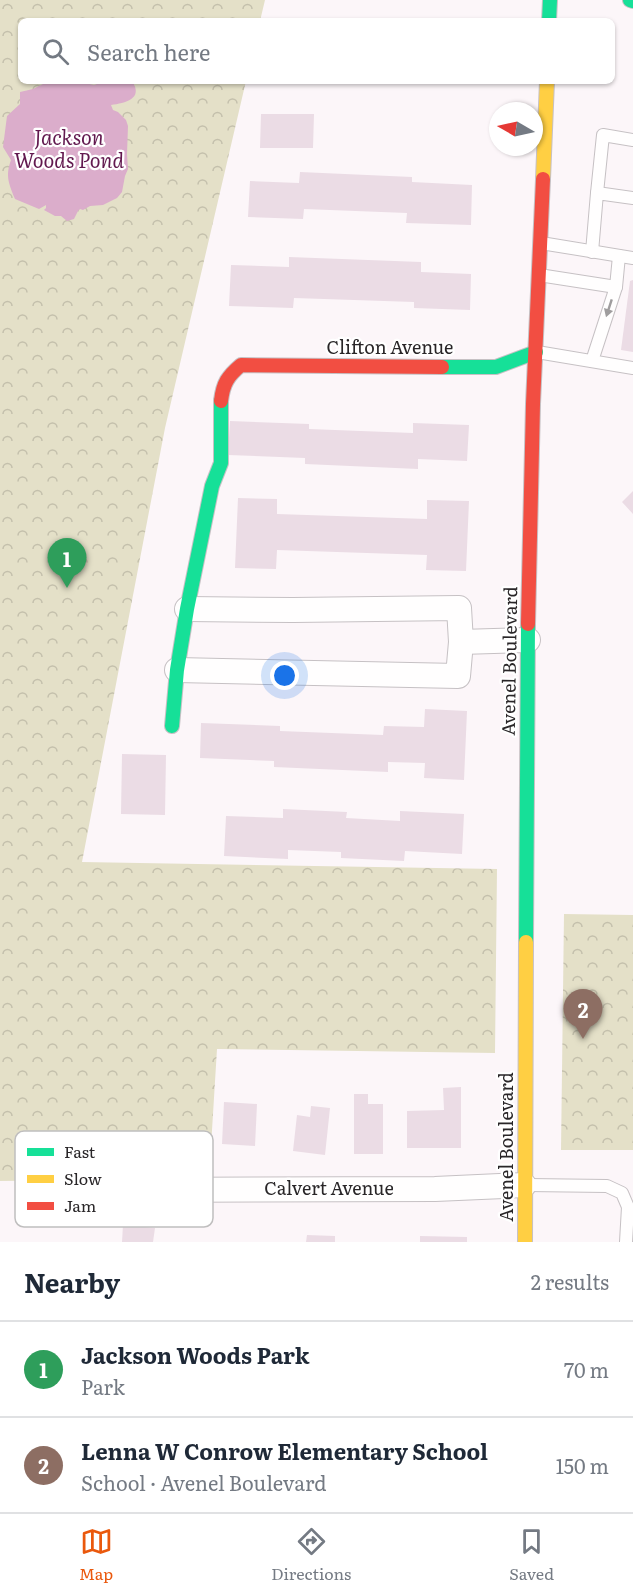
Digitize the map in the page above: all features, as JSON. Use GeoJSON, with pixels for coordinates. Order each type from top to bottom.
{"type":"FeatureCollection","features":[{"type":"Feature","properties":{"kind":"street"},"geometry":{"type":"LineString","coordinates":[[549,18],[550,0]]}},
{"type":"Feature","properties":{"kind":"street","name":"Avenel Boulevard"},"geometry":{"type":"LineString","coordinates":[[525,1242],[528,640],[533,404],[547,84]]}},
{"type":"Feature","properties":{"kind":"street","name":"Clifton Avenue"},"geometry":{"type":"LineString","coordinates":[[187,609],[212,486],[220,471],[222,459],[221,400],[224,386],[231,374],[242,365],[496,367],[536,352]]}},
{"type":"Feature","properties":{"kind":"street"},"geometry":{"type":"LineString","coordinates":[[172,726],[177,670],[187,609],[459,608],[461,642],[458,676],[177,670]]}},
{"type":"Feature","properties":{"kind":"street"},"geometry":{"type":"LineString","coordinates":[[461,642],[528,640]]}},
{"type":"Feature","properties":{"kind":"street","name":"Calvert Avenue"},"geometry":{"type":"LineString","coordinates":[[213,1190],[435,1189],[524,1185]]}},
{"type":"Feature","properties":{"kind":"lane"},"geometry":{"type":"LineString","coordinates":[[592,252],[603,135],[633,140]]}},
{"type":"Feature","properties":{"kind":"lane"},"geometry":{"type":"LineString","coordinates":[[597,193],[633,198]]}},
{"type":"Feature","properties":{"kind":"lane"},"geometry":{"type":"LineString","coordinates":[[540,243],[633,258]]}},
{"type":"Feature","properties":{"kind":"lane"},"geometry":{"type":"LineString","coordinates":[[592,361],[616,287],[619,256]]}},
{"type":"Feature","properties":{"kind":"lane"},"geometry":{"type":"LineString","coordinates":[[538,275],[616,287]]}},
{"type":"Feature","properties":{"kind":"lane"},"geometry":{"type":"LineString","coordinates":[[536,352],[633,368]]}},
{"type":"Feature","properties":{"kind":"lane"},"geometry":{"type":"LineString","coordinates":[[524,1185],[607,1186],[622,1193],[627,1207],[626,1242]]}},
{"type":"Feature","properties":{"kind":"green space"},"geometry":{"type":"Polygon","coordinates":[[[0,0],[265,0],[261,18],[18,18],[18,84],[245,84],[165,428],[82,862],[497,869],[495,1053],[217,1049],[212,1131],[15,1131],[15,1181],[0,1181],[0,0]]]}},
{"type":"Feature","properties":{"kind":"green space"},"geometry":{"type":"Polygon","coordinates":[[[564,914],[633,915],[633,1150],[561,1150],[564,914]]]}},
{"type":"Feature","properties":{"kind":"water","name":"Jackson Woods Pond"},"geometry":{"type":"Polygon","coordinates":[[[43,84],[134,84],[136,92],[131,99],[111,105],[113,110],[126,120],[128,126],[128,169],[122,192],[117,198],[103,205],[80,209],[74,219],[67,221],[61,216],[55,216],[44,210],[46,205],[39,209],[15,199],[8,180],[11,160],[3,147],[7,116],[20,104],[20,92],[43,84]]]}},
{"type":"Feature","properties":{"kind":"building"},"geometry":{"type":"Polygon","coordinates":[[[261,114],[314,114],[313,148],[260,148],[261,114]]]}},
{"type":"Feature","properties":{"kind":"building"},"geometry":{"type":"Polygon","coordinates":[[[300,172],[412,177],[412,182],[472,185],[471,225],[406,223],[407,213],[304,209],[303,219],[248,217],[250,181],[299,183],[300,172]]]}},
{"type":"Feature","properties":{"kind":"building"},"geometry":{"type":"Polygon","coordinates":[[[289,257],[421,262],[421,272],[471,274],[470,310],[414,308],[414,302],[294,298],[293,308],[229,306],[231,265],[289,267],[289,257]]]}},
{"type":"Feature","properties":{"kind":"building"},"geometry":{"type":"Polygon","coordinates":[[[633,280],[633,352],[621,350],[630,281],[633,280]]]}},
{"type":"Feature","properties":{"kind":"building"},"geometry":{"type":"Polygon","coordinates":[[[230,421],[309,424],[309,429],[413,433],[413,423],[469,425],[467,461],[418,459],[418,469],[305,464],[305,458],[228,455],[230,421]]]}},
{"type":"Feature","properties":{"kind":"building"},"geometry":{"type":"Polygon","coordinates":[[[633,491],[633,514],[622,502],[633,491]]]}},
{"type":"Feature","properties":{"kind":"building"},"geometry":{"type":"Polygon","coordinates":[[[238,498],[277,499],[277,514],[427,519],[427,500],[469,501],[466,571],[426,570],[427,555],[277,550],[276,569],[235,568],[238,498]]]}},
{"type":"Feature","properties":{"kind":"building"},"geometry":{"type":"Polygon","coordinates":[[[425,709],[467,711],[464,780],[424,778],[425,763],[388,762],[388,772],[274,767],[274,761],[200,758],[201,723],[280,726],[280,731],[383,735],[384,726],[424,727],[425,709]]]}},
{"type":"Feature","properties":{"kind":"building"},"geometry":{"type":"Polygon","coordinates":[[[122,754],[166,755],[165,815],[121,814],[122,754]]]}},
{"type":"Feature","properties":{"kind":"building"},"geometry":{"type":"Polygon","coordinates":[[[283,809],[347,812],[346,818],[400,821],[400,811],[464,814],[462,854],[405,851],[404,861],[341,858],[341,852],[288,850],[288,859],[224,856],[226,816],[283,818],[283,809]]]}},
{"type":"Feature","properties":{"kind":"building"},"geometry":{"type":"Polygon","coordinates":[[[461,1087],[461,1148],[407,1148],[407,1111],[444,1110],[443,1088],[461,1087]]]}},
{"type":"Feature","properties":{"kind":"building"},"geometry":{"type":"Polygon","coordinates":[[[354,1094],[368,1094],[368,1104],[383,1104],[383,1154],[354,1154],[354,1094]]]}},
{"type":"Feature","properties":{"kind":"building"},"geometry":{"type":"Polygon","coordinates":[[[224,1102],[257,1104],[255,1146],[222,1144],[224,1102]]]}},
{"type":"Feature","properties":{"kind":"building"},"geometry":{"type":"Polygon","coordinates":[[[311,1106],[330,1108],[325,1155],[293,1151],[297,1115],[310,1117],[311,1106]]]}},
{"type":"Feature","properties":{"kind":"building"},"geometry":{"type":"Polygon","coordinates":[[[123,1227],[155,1228],[153,1242],[122,1242],[123,1227]]]}},
{"type":"Feature","properties":{"kind":"building"},"geometry":{"type":"Polygon","coordinates":[[[307,1235],[335,1236],[335,1242],[306,1242],[307,1235]]]}},
{"type":"Feature","properties":{"kind":"building"},"geometry":{"type":"Polygon","coordinates":[[[420,1236],[467,1237],[467,1242],[420,1242],[420,1236]]]}},
{"type":"Feature","properties":{"kind":"traffic: fast"},"geometry":{"type":"LineString","coordinates":[[549,18],[550,0]]}},
{"type":"Feature","properties":{"kind":"traffic: fast"},"geometry":{"type":"LineString","coordinates":[[442,367],[496,367],[536,352]]}},
{"type":"Feature","properties":{"kind":"traffic: fast"},"geometry":{"type":"LineString","coordinates":[[172,726],[177,670],[187,609],[212,486],[221,463],[221,401]]}},
{"type":"Feature","properties":{"kind":"traffic: fast"},"geometry":{"type":"LineString","coordinates":[[526,942],[528,624]]}},
{"type":"Feature","properties":{"kind":"traffic: slow"},"geometry":{"type":"LineString","coordinates":[[543,179],[547,84]]}},
{"type":"Feature","properties":{"kind":"traffic: slow"},"geometry":{"type":"LineString","coordinates":[[525,1242],[526,942]]}},
{"type":"Feature","properties":{"kind":"traffic: jam"},"geometry":{"type":"LineString","coordinates":[[528,624],[533,404],[543,179]]}},
{"type":"Feature","properties":{"kind":"traffic: jam"},"geometry":{"type":"LineString","coordinates":[[221,401],[227,380],[241,365],[442,367]]}},
{"type":"Feature","properties":{"kind":"place","name":"Jackson Woods Park"},"geometry":{"type":"Point","coordinates":[67,588]}},
{"type":"Feature","properties":{"kind":"place","name":"Lenna W Conrow Elementary School"},"geometry":{"type":"Point","coordinates":[583,1039]}}]}
